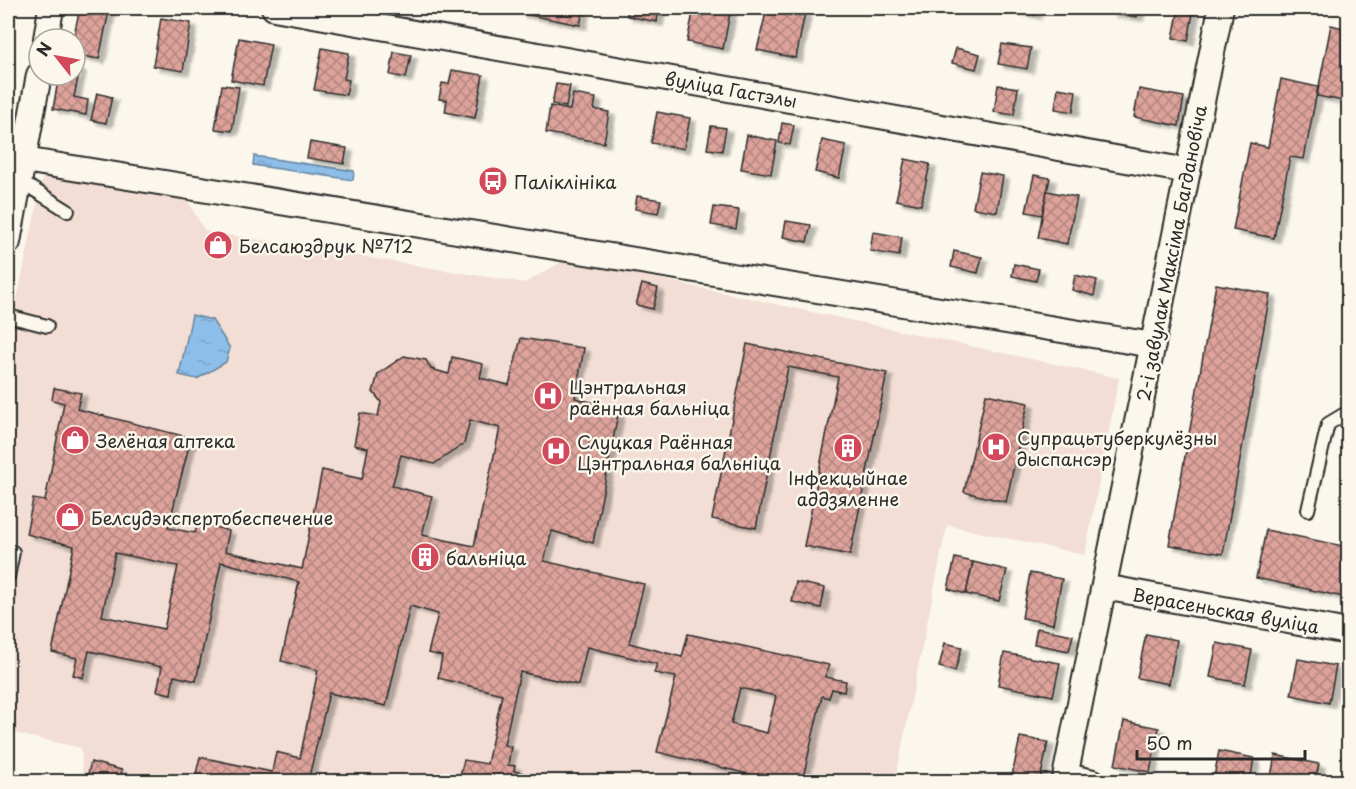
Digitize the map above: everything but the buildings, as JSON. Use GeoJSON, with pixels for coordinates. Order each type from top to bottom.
{"type":"FeatureCollection","features":[{"type":"Feature","properties":{"kind":"street"},"geometry":{"type":"LineString","coordinates":[[48,27],[51,8]]}},
{"type":"Feature","properties":{"kind":"street","name":"вуліца Гастэлы"},"geometry":{"type":"LineString","coordinates":[[274,8],[1188,171]]}},
{"type":"Feature","properties":{"kind":"street","name":"2-і завулак Максіма Багдановіча"},"geometry":{"type":"LineString","coordinates":[[1065,779],[1221,8]]}},
{"type":"Feature","properties":{"kind":"street"},"geometry":{"type":"LineString","coordinates":[[8,242],[37,87]]}},
{"type":"Feature","properties":{"kind":"street"},"geometry":{"type":"LineString","coordinates":[[22,171],[1153,345]]}},
{"type":"Feature","properties":{"kind":"street","name":"Верасеньская вуліца"},"geometry":{"type":"LineString","coordinates":[[1104,588],[1348,632]]}},
{"type":"Feature","properties":{"kind":"street"},"geometry":{"type":"LineString","coordinates":[[1065,779],[1093,782]]}},
{"type":"Feature","properties":{"kind":"lane"},"geometry":{"type":"LineString","coordinates":[[22,171],[68,212]]}},
{"type":"Feature","properties":{"kind":"lane"},"geometry":{"type":"LineString","coordinates":[[8,316],[47,326]]}},
{"type":"Feature","properties":{"kind":"lane"},"geometry":{"type":"LineString","coordinates":[[1308,510],[1328,424],[1348,412]]}},
{"type":"Feature","properties":{"kind":"lane"},"geometry":{"type":"LineString","coordinates":[[8,551],[13,552],[8,577]]}},
{"type":"Feature","properties":{"kind":"shaded area","name":"Слуцкая Раённая Цэнтральная бальніца"},"geometry":{"type":"Polygon","coordinates":[[[44,172],[186,198],[205,231],[525,283],[566,259],[1119,378],[1085,555],[947,525],[895,781],[83,781],[81,748],[8,732],[8,342],[44,172]]]}},
{"type":"Feature","properties":{"kind":"water"},"geometry":{"type":"Polygon","coordinates":[[[254,156],[354,171],[353,180],[253,165],[254,156]]]}},
{"type":"Feature","properties":{"kind":"water"},"geometry":{"type":"Polygon","coordinates":[[[192,315],[212,320],[230,348],[226,362],[197,379],[179,375],[192,315]]]}},
{"type":"Feature","properties":{"kind":"place","name":"Паліклініка"},"geometry":{"type":"Point","coordinates":[493,181]}},
{"type":"Feature","properties":{"kind":"place","name":"Белсаюздрук №712"},"geometry":{"type":"Point","coordinates":[218,245]}},
{"type":"Feature","properties":{"kind":"place","name":"Цэнтральная раённая бальніца"},"geometry":{"type":"Point","coordinates":[548,396]}},
{"type":"Feature","properties":{"kind":"place","name":"Зелёная аптека"},"geometry":{"type":"Point","coordinates":[75,440]}},
{"type":"Feature","properties":{"kind":"place","name":"Супрацьтуберкулёзны дыспансэр"},"geometry":{"type":"Point","coordinates":[996,447]}},
{"type":"Feature","properties":{"kind":"place","name":"Інфекцыйнае аддзяленне"},"geometry":{"type":"Point","coordinates":[848,448]}},
{"type":"Feature","properties":{"kind":"place","name":"Слуцкая Раённая Цэнтральная бальніца"},"geometry":{"type":"Point","coordinates":[556,451]}},
{"type":"Feature","properties":{"kind":"place","name":"Белсудэкспертобеспечение"},"geometry":{"type":"Point","coordinates":[70,517]}},
{"type":"Feature","properties":{"kind":"place","name":"бальніца"},"geometry":{"type":"Point","coordinates":[425,557]}}]}
